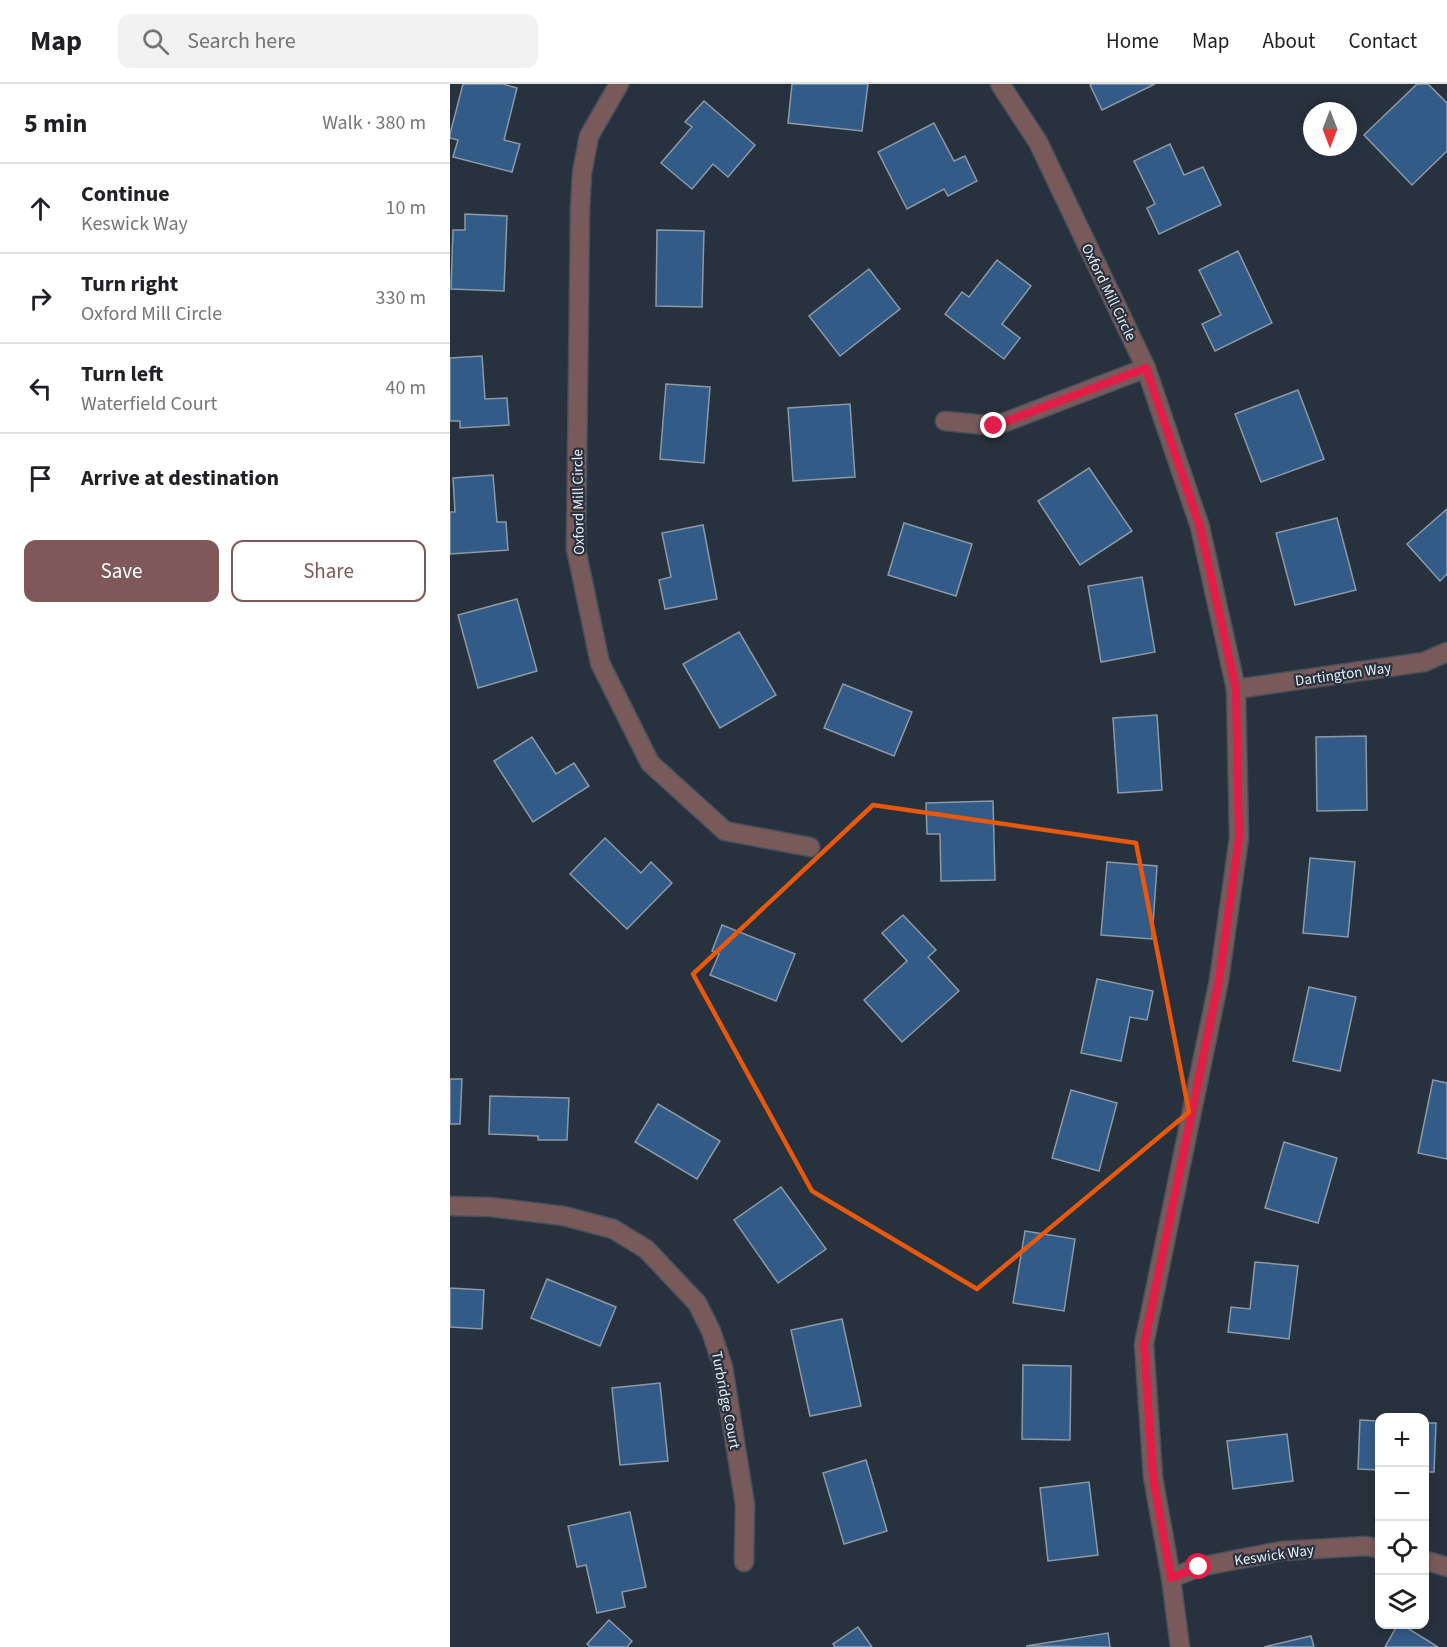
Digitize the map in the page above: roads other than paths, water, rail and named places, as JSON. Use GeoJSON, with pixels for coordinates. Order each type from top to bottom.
{"type":"FeatureCollection","features":[{"type":"Feature","properties":{"kind":"street","name":"Oxford Mill Circle"},"geometry":{"type":"LineString","coordinates":[[619,84],[589,136],[582,173],[580,210],[576,549],[600,663],[650,764],[725,831],[810,847]]}},
{"type":"Feature","properties":{"kind":"street","name":"Oxford Mill Circle"},"geometry":{"type":"LineString","coordinates":[[1000,84],[1038,142],[1146,368],[1200,527],[1236,689],[1239,838],[1236,862],[1219,980],[1144,1344],[1153,1477],[1171,1578],[1180,1647]]}},
{"type":"Feature","properties":{"kind":"street"},"geometry":{"type":"LineString","coordinates":[[945,422],[994,426],[1146,368]]}},
{"type":"Feature","properties":{"kind":"street","name":"Dartington Way"},"geometry":{"type":"LineString","coordinates":[[1236,689],[1424,662],[1447,652]]}},
{"type":"Feature","properties":{"kind":"street","name":"Turbridge Court"},"geometry":{"type":"LineString","coordinates":[[450,1206],[564,1216],[613,1229],[646,1249],[696,1303],[711,1331],[723,1367],[745,1505],[744,1562]]}},
{"type":"Feature","properties":{"kind":"street","name":"Keswick Way"},"geometry":{"type":"LineString","coordinates":[[1171,1578],[1199,1567],[1281,1551],[1366,1546],[1375,1548]]}},
{"type":"Feature","properties":{"kind":"street"},"geometry":{"type":"LineString","coordinates":[[1429,1561],[1447,1567]]}}]}
